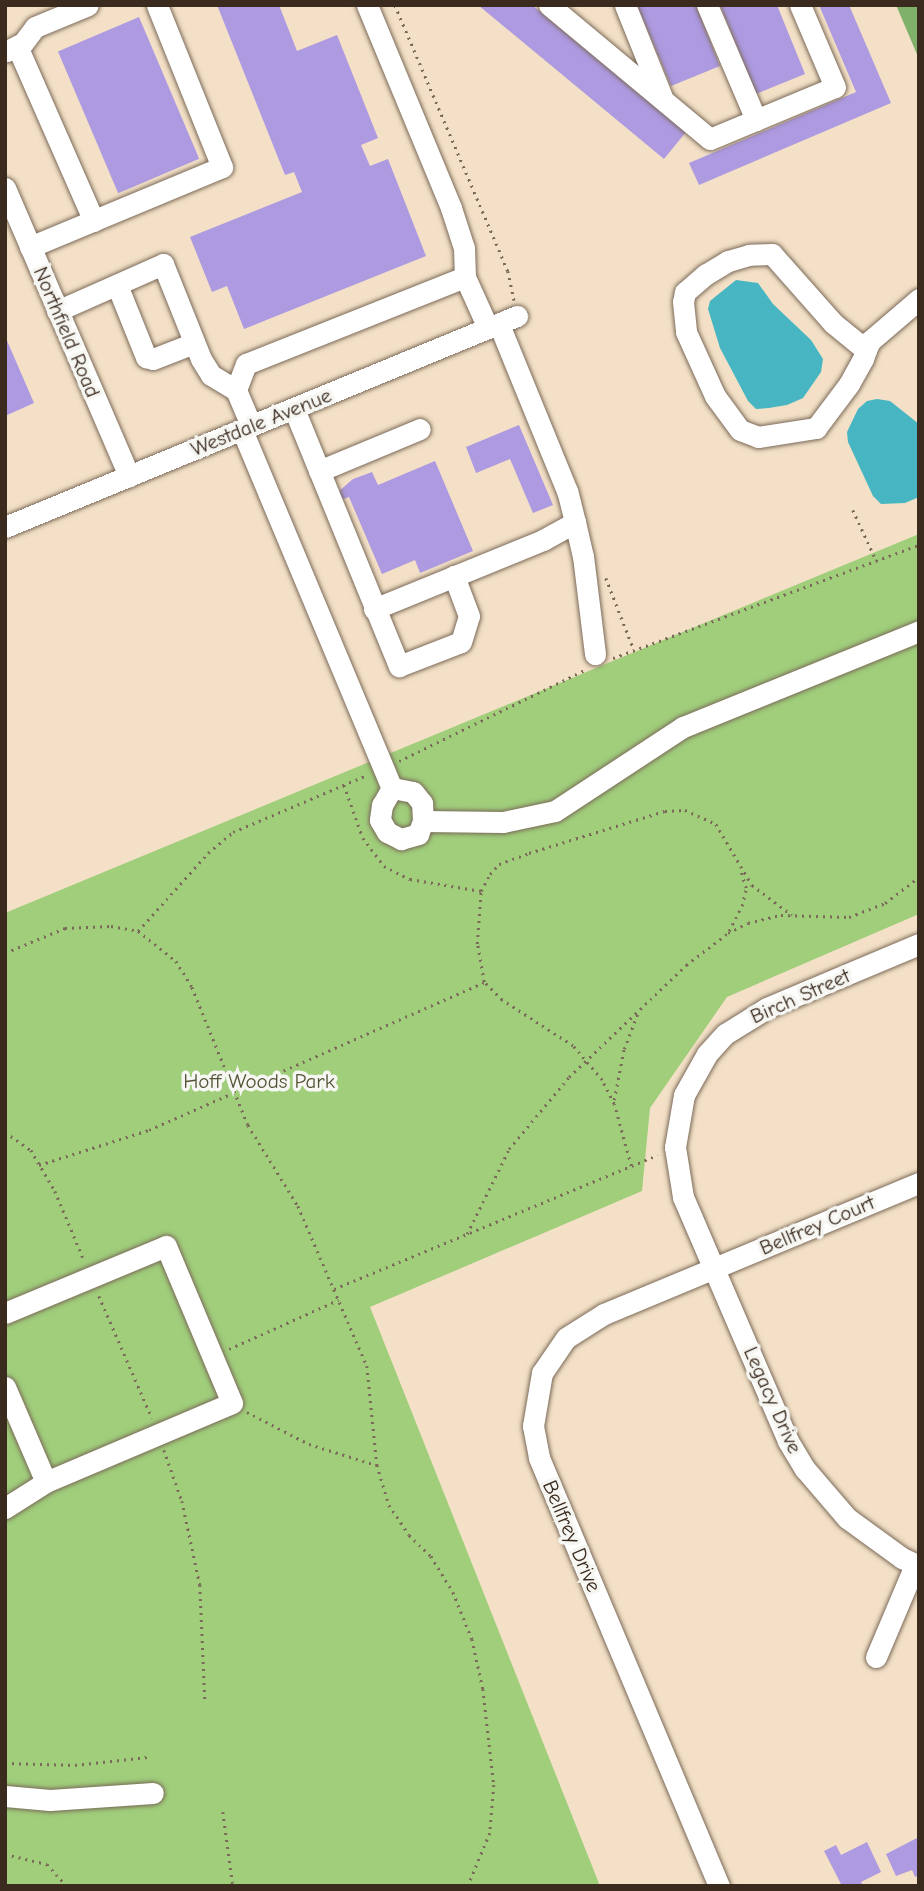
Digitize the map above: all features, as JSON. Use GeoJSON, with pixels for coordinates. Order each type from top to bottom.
{"type":"FeatureCollection","features":[{"type":"Feature","properties":{"kind":"street"},"geometry":{"type":"LineString","coordinates":[[88,5],[35,27],[11,49],[94,221]]}},
{"type":"Feature","properties":{"kind":"street"},"geometry":{"type":"LineString","coordinates":[[30,247],[222,167],[157,5]]}},
{"type":"Feature","properties":{"kind":"street"},"geometry":{"type":"LineString","coordinates":[[367,5],[452,208],[464,248],[465,277],[501,323],[567,491],[583,556],[597,661]]}},
{"type":"Feature","properties":{"kind":"street"},"geometry":{"type":"LineString","coordinates":[[549,5],[709,139],[835,87],[800,5]]}},
{"type":"Feature","properties":{"kind":"street"},"geometry":{"type":"LineString","coordinates":[[625,5],[664,101]]}},
{"type":"Feature","properties":{"kind":"street"},"geometry":{"type":"LineString","coordinates":[[708,5],[756,120]]}},
{"type":"Feature","properties":{"kind":"street","name":"Northfield Road"},"geometry":{"type":"LineString","coordinates":[[5,188],[129,477]]}},
{"type":"Feature","properties":{"kind":"street"},"geometry":{"type":"LineString","coordinates":[[866,350],[833,323],[772,254],[749,255],[728,261],[706,274],[685,292],[683,302],[686,332],[726,414],[740,430],[750,436],[776,436],[816,428],[842,395],[866,350],[870,341],[919,299]]}},
{"type":"Feature","properties":{"kind":"street"},"geometry":{"type":"LineString","coordinates":[[57,311],[163,264],[194,343],[211,374],[236,390]]}},
{"type":"Feature","properties":{"kind":"street"},"geometry":{"type":"LineString","coordinates":[[392,789],[246,428],[236,390],[246,364],[465,277]]}},
{"type":"Feature","properties":{"kind":"street"},"geometry":{"type":"LineString","coordinates":[[117,285],[146,357],[153,359],[194,343]]}},
{"type":"Feature","properties":{"kind":"street","name":"Westdale Avenue"},"geometry":{"type":"LineString","coordinates":[[5,527],[501,323]]}},
{"type":"Feature","properties":{"kind":"street"},"geometry":{"type":"LineString","coordinates":[[294,409],[399,666],[461,642],[469,616],[454,576]]}},
{"type":"Feature","properties":{"kind":"street"},"geometry":{"type":"LineString","coordinates":[[318,471],[419,429]]}},
{"type":"Feature","properties":{"kind":"street"},"geometry":{"type":"LineString","coordinates":[[374,609],[543,540],[575,522]]}},
{"type":"Feature","properties":{"kind":"street"},"geometry":{"type":"LineString","coordinates":[[423,821],[503,822],[555,811],[683,727],[919,631]]}},
{"type":"Feature","properties":{"kind":"street"},"geometry":{"type":"LineString","coordinates":[[392,789],[414,792],[422,803],[423,821],[418,834],[401,839],[387,832],[380,820],[382,805],[392,789]]}},
{"type":"Feature","properties":{"kind":"street","name":"Birch Street"},"geometry":{"type":"LineString","coordinates":[[715,1268],[683,1197],[675,1147],[684,1095],[701,1064],[725,1034],[767,1007],[919,944]]}},
{"type":"Feature","properties":{"kind":"street","name":"Bellfrey Court"},"geometry":{"type":"LineString","coordinates":[[715,1268],[919,1183]]}},
{"type":"Feature","properties":{"kind":"street"},"geometry":{"type":"LineString","coordinates":[[5,1313],[166,1246],[232,1403],[46,1482],[5,1508]]}},
{"type":"Feature","properties":{"kind":"street","name":"Legacy Drive"},"geometry":{"type":"LineString","coordinates":[[715,1268],[788,1441],[805,1469],[847,1518],[917,1566]]}},
{"type":"Feature","properties":{"kind":"street","name":"Bellfrey Drive"},"geometry":{"type":"LineString","coordinates":[[715,1268],[577,1328],[552,1356],[542,1373],[533,1426],[539,1457],[719,1886]]}},
{"type":"Feature","properties":{"kind":"street"},"geometry":{"type":"LineString","coordinates":[[5,1387],[46,1482]]}},
{"type":"Feature","properties":{"kind":"street"},"geometry":{"type":"LineString","coordinates":[[876,1657],[917,1566]]}},
{"type":"Feature","properties":{"kind":"street"},"geometry":{"type":"LineString","coordinates":[[5,1796],[50,1800],[153,1793]]}},
{"type":"Feature","properties":{"kind":"path"},"geometry":{"type":"LineString","coordinates":[[395,5],[508,271],[501,323]]}},
{"type":"Feature","properties":{"kind":"path"},"geometry":{"type":"LineString","coordinates":[[853,510],[877,562]]}},
{"type":"Feature","properties":{"kind":"path"},"geometry":{"type":"LineString","coordinates":[[138,931],[208,853],[233,832],[384,768],[597,661],[919,545]]}},
{"type":"Feature","properties":{"kind":"path"},"geometry":{"type":"LineString","coordinates":[[631,1166],[614,1104],[602,1080],[573,1046],[502,1000],[484,982],[477,944],[481,891],[499,864],[664,811],[685,810],[716,824],[740,869],[752,885],[792,915]]}},
{"type":"Feature","properties":{"kind":"path"},"geometry":{"type":"LineString","coordinates":[[728,933],[746,888],[740,869]]}},
{"type":"Feature","properties":{"kind":"path"},"geometry":{"type":"LineString","coordinates":[[467,1234],[509,1149],[586,1060],[686,965],[728,933],[748,923],[792,915],[849,917],[885,903],[919,877]]}},
{"type":"Feature","properties":{"kind":"path"},"geometry":{"type":"LineString","coordinates":[[5,953],[65,928],[111,926],[138,931],[176,961],[192,987],[248,1125],[298,1206],[367,1366],[377,1465],[390,1505],[409,1535],[431,1556],[453,1592],[472,1639],[483,1689],[494,1784],[490,1833],[468,1886]]}},
{"type":"Feature","properties":{"kind":"path"},"geometry":{"type":"LineString","coordinates":[[40,1165],[149,1130],[234,1090],[484,982]]}},
{"type":"Feature","properties":{"kind":"path"},"geometry":{"type":"LineString","coordinates":[[614,1104],[624,1049],[640,1009]]}},
{"type":"Feature","properties":{"kind":"path"},"geometry":{"type":"LineString","coordinates":[[5,1132],[31,1150],[55,1191],[159,1434],[182,1501],[200,1585],[205,1699]]}},
{"type":"Feature","properties":{"kind":"path"},"geometry":{"type":"LineString","coordinates":[[334,1289],[675,1147]]}},
{"type":"Feature","properties":{"kind":"path"},"geometry":{"type":"LineString","coordinates":[[212,1356],[338,1300]]}},
{"type":"Feature","properties":{"kind":"path"},"geometry":{"type":"LineString","coordinates":[[232,1403],[274,1428],[309,1444],[377,1465]]}},
{"type":"Feature","properties":{"kind":"path"},"geometry":{"type":"LineString","coordinates":[[5,1763],[75,1765],[148,1758]]}},
{"type":"Feature","properties":{"kind":"path"},"geometry":{"type":"LineString","coordinates":[[223,1812],[233,1886]]}},
{"type":"Feature","properties":{"kind":"path"},"geometry":{"type":"LineString","coordinates":[[6,1853],[47,1864],[67,1886]]}},
{"type":"Feature","properties":{"kind":"green space"},"geometry":{"type":"Polygon","coordinates":[[[896,5],[919,5],[919,59],[896,5]]]}},
{"type":"Feature","properties":{"kind":"green space","name":"Hoff Woods Park"},"geometry":{"type":"Polygon","coordinates":[[[919,534],[919,914],[727,997],[650,1108],[642,1191],[370,1307],[600,1886],[5,1886],[5,913],[919,534]]]}},
{"type":"Feature","properties":{"kind":"water"},"geometry":{"type":"Polygon","coordinates":[[[736,280],[758,283],[773,304],[811,340],[823,359],[821,372],[803,398],[787,405],[756,409],[748,401],[720,348],[708,309],[710,301],[736,280]]]}},
{"type":"Feature","properties":{"kind":"water"},"geometry":{"type":"Polygon","coordinates":[[[867,401],[890,401],[919,424],[919,497],[905,503],[881,504],[873,496],[848,442],[847,432],[858,409],[867,401]]]}},
{"type":"Feature","properties":{"kind":"building"},"geometry":{"type":"Polygon","coordinates":[[[217,5],[279,5],[297,51],[337,35],[378,138],[361,145],[370,166],[388,159],[426,256],[244,329],[227,286],[212,292],[190,237],[302,192],[294,172],[285,175],[217,5]]]}},
{"type":"Feature","properties":{"kind":"building"},"geometry":{"type":"Polygon","coordinates":[[[478,5],[532,5],[686,132],[664,159],[478,5]]]}},
{"type":"Feature","properties":{"kind":"building"},"geometry":{"type":"Polygon","coordinates":[[[637,5],[696,5],[720,66],[671,86],[637,5]]]}},
{"type":"Feature","properties":{"kind":"building"},"geometry":{"type":"Polygon","coordinates":[[[720,5],[777,5],[805,74],[756,94],[720,5]]]}},
{"type":"Feature","properties":{"kind":"building"},"geometry":{"type":"Polygon","coordinates":[[[819,5],[849,5],[891,103],[699,185],[689,163],[856,92],[819,5]]]}},
{"type":"Feature","properties":{"kind":"building"},"geometry":{"type":"Polygon","coordinates":[[[139,17],[199,159],[118,193],[58,51],[139,17]]]}},
{"type":"Feature","properties":{"kind":"building"},"geometry":{"type":"Polygon","coordinates":[[[5,336],[34,403],[5,416],[5,336]]]}},
{"type":"Feature","properties":{"kind":"building"},"geometry":{"type":"Polygon","coordinates":[[[519,425],[553,505],[533,513],[510,459],[476,473],[466,447],[519,425]]]}},
{"type":"Feature","properties":{"kind":"building"},"geometry":{"type":"Polygon","coordinates":[[[435,461],[473,551],[420,573],[415,560],[382,574],[349,497],[341,500],[338,492],[353,479],[372,472],[378,485],[435,461]]]}},
{"type":"Feature","properties":{"kind":"building"},"geometry":{"type":"Polygon","coordinates":[[[919,1837],[919,1875],[915,1877],[912,1870],[896,1876],[886,1854],[919,1837]]]}},
{"type":"Feature","properties":{"kind":"building"},"geometry":{"type":"Polygon","coordinates":[[[867,1842],[881,1872],[861,1882],[863,1886],[842,1886],[824,1851],[836,1845],[841,1855],[867,1842]]]}}]}
